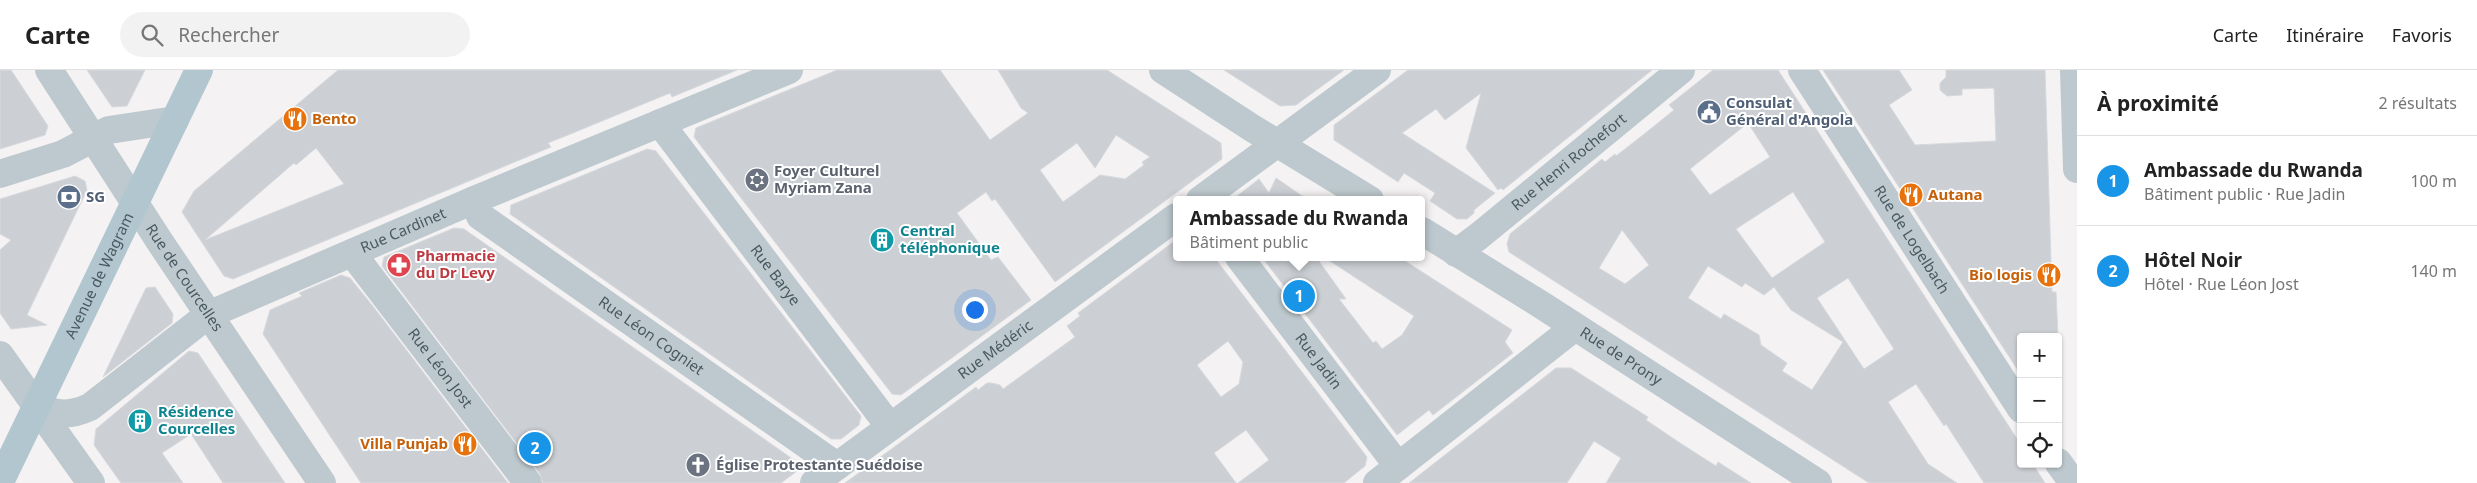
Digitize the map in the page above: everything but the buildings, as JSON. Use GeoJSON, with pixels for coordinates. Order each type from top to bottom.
{"type":"FeatureCollection","features":[{"type":"Feature","properties":{"kind":"main road","name":"Avenue de Wagram"},"geometry":{"type":"LineString","coordinates":[[0,482],[199,70]]}},
{"type":"Feature","properties":{"kind":"street","name":"Rue de Courcelles"},"geometry":{"type":"LineString","coordinates":[[49,70],[208,315],[322,483]]}},
{"type":"Feature","properties":{"kind":"street","name":"Rue Cardinet"},"geometry":{"type":"LineString","coordinates":[[36,407],[57,414],[75,414],[90,408],[208,315],[474,200],[789,70]]}},
{"type":"Feature","properties":{"kind":"street"},"geometry":{"type":"LineString","coordinates":[[1164,70],[1363,196]]}},
{"type":"Feature","properties":{"kind":"street"},"geometry":{"type":"LineString","coordinates":[[1205,196],[1377,70]]}},
{"type":"Feature","properties":{"kind":"street","name":"Rue Henri Rochefort"},"geometry":{"type":"LineString","coordinates":[[1456,253],[1681,70]]}},
{"type":"Feature","properties":{"kind":"street","name":"Rue de Logelbach"},"geometry":{"type":"LineString","coordinates":[[1802,70],[2017,403]]}},
{"type":"Feature","properties":{"kind":"street"},"geometry":{"type":"LineString","coordinates":[[2074,70],[2077,169]]}},
{"type":"Feature","properties":{"kind":"street"},"geometry":{"type":"LineString","coordinates":[[0,174],[63,154],[109,130],[175,120]]}},
{"type":"Feature","properties":{"kind":"street","name":"Rue Barye"},"geometry":{"type":"LineString","coordinates":[[660,123],[890,427]]}},
{"type":"Feature","properties":{"kind":"street","name":"Rue Léon Cogniet"},"geometry":{"type":"LineString","coordinates":[[474,200],[480,216],[837,466]]}},
{"type":"Feature","properties":{"kind":"street","name":"Rue Médéric"},"geometry":{"type":"LineString","coordinates":[[814,483],[1173,219]]}},
{"type":"Feature","properties":{"kind":"street","name":"Rue de Prony"},"geometry":{"type":"LineString","coordinates":[[1425,233],[1818,483]]}},
{"type":"Feature","properties":{"kind":"street","name":"Rue Léon Jost"},"geometry":{"type":"LineString","coordinates":[[352,253],[528,483]]}},
{"type":"Feature","properties":{"kind":"street","name":"Rue Jadin"},"geometry":{"type":"LineString","coordinates":[[1242,261],[1398,466]]}},
{"type":"Feature","properties":{"kind":"street"},"geometry":{"type":"LineString","coordinates":[[1377,483],[1575,327]]}},
{"type":"Feature","properties":{"kind":"street"},"geometry":{"type":"LineString","coordinates":[[0,355],[91,483]]}},
{"type":"Feature","properties":{"kind":"street"},"geometry":{"type":"LineString","coordinates":[[2062,467],[2074,483]]}},
{"type":"Feature","properties":{"kind":"place","name":"Consulat Général d'Angola"},"geometry":{"type":"Point","coordinates":[1709,112]}},
{"type":"Feature","properties":{"kind":"place","name":"Bento"},"geometry":{"type":"Point","coordinates":[295,119]}},
{"type":"Feature","properties":{"kind":"place","name":"Foyer Culturel Myriam Zana"},"geometry":{"type":"Point","coordinates":[757,180]}},
{"type":"Feature","properties":{"kind":"place","name":"Autana"},"geometry":{"type":"Point","coordinates":[1911,195]}},
{"type":"Feature","properties":{"kind":"place","name":"SG"},"geometry":{"type":"Point","coordinates":[69,197]}},
{"type":"Feature","properties":{"kind":"place","name":"Central téléphonique"},"geometry":{"type":"Point","coordinates":[882,240]}},
{"type":"Feature","properties":{"kind":"place","name":"Pharmacie du Dr Levy"},"geometry":{"type":"Point","coordinates":[399,265]}},
{"type":"Feature","properties":{"kind":"place","name":"Bio logis"},"geometry":{"type":"Point","coordinates":[2049,275]}},
{"type":"Feature","properties":{"kind":"place","name":"Ambassade du Rwanda"},"geometry":{"type":"Point","coordinates":[1299,296]}},
{"type":"Feature","properties":{"kind":"place","name":"Résidence Courcelles"},"geometry":{"type":"Point","coordinates":[140,421]}},
{"type":"Feature","properties":{"kind":"place","name":"Villa Punjab"},"geometry":{"type":"Point","coordinates":[465,444]}},
{"type":"Feature","properties":{"kind":"place","name":"Hôtel Noir"},"geometry":{"type":"Point","coordinates":[535,448]}},
{"type":"Feature","properties":{"kind":"place","name":"Église Protestante Suédoise"},"geometry":{"type":"Point","coordinates":[698,465]}}]}
